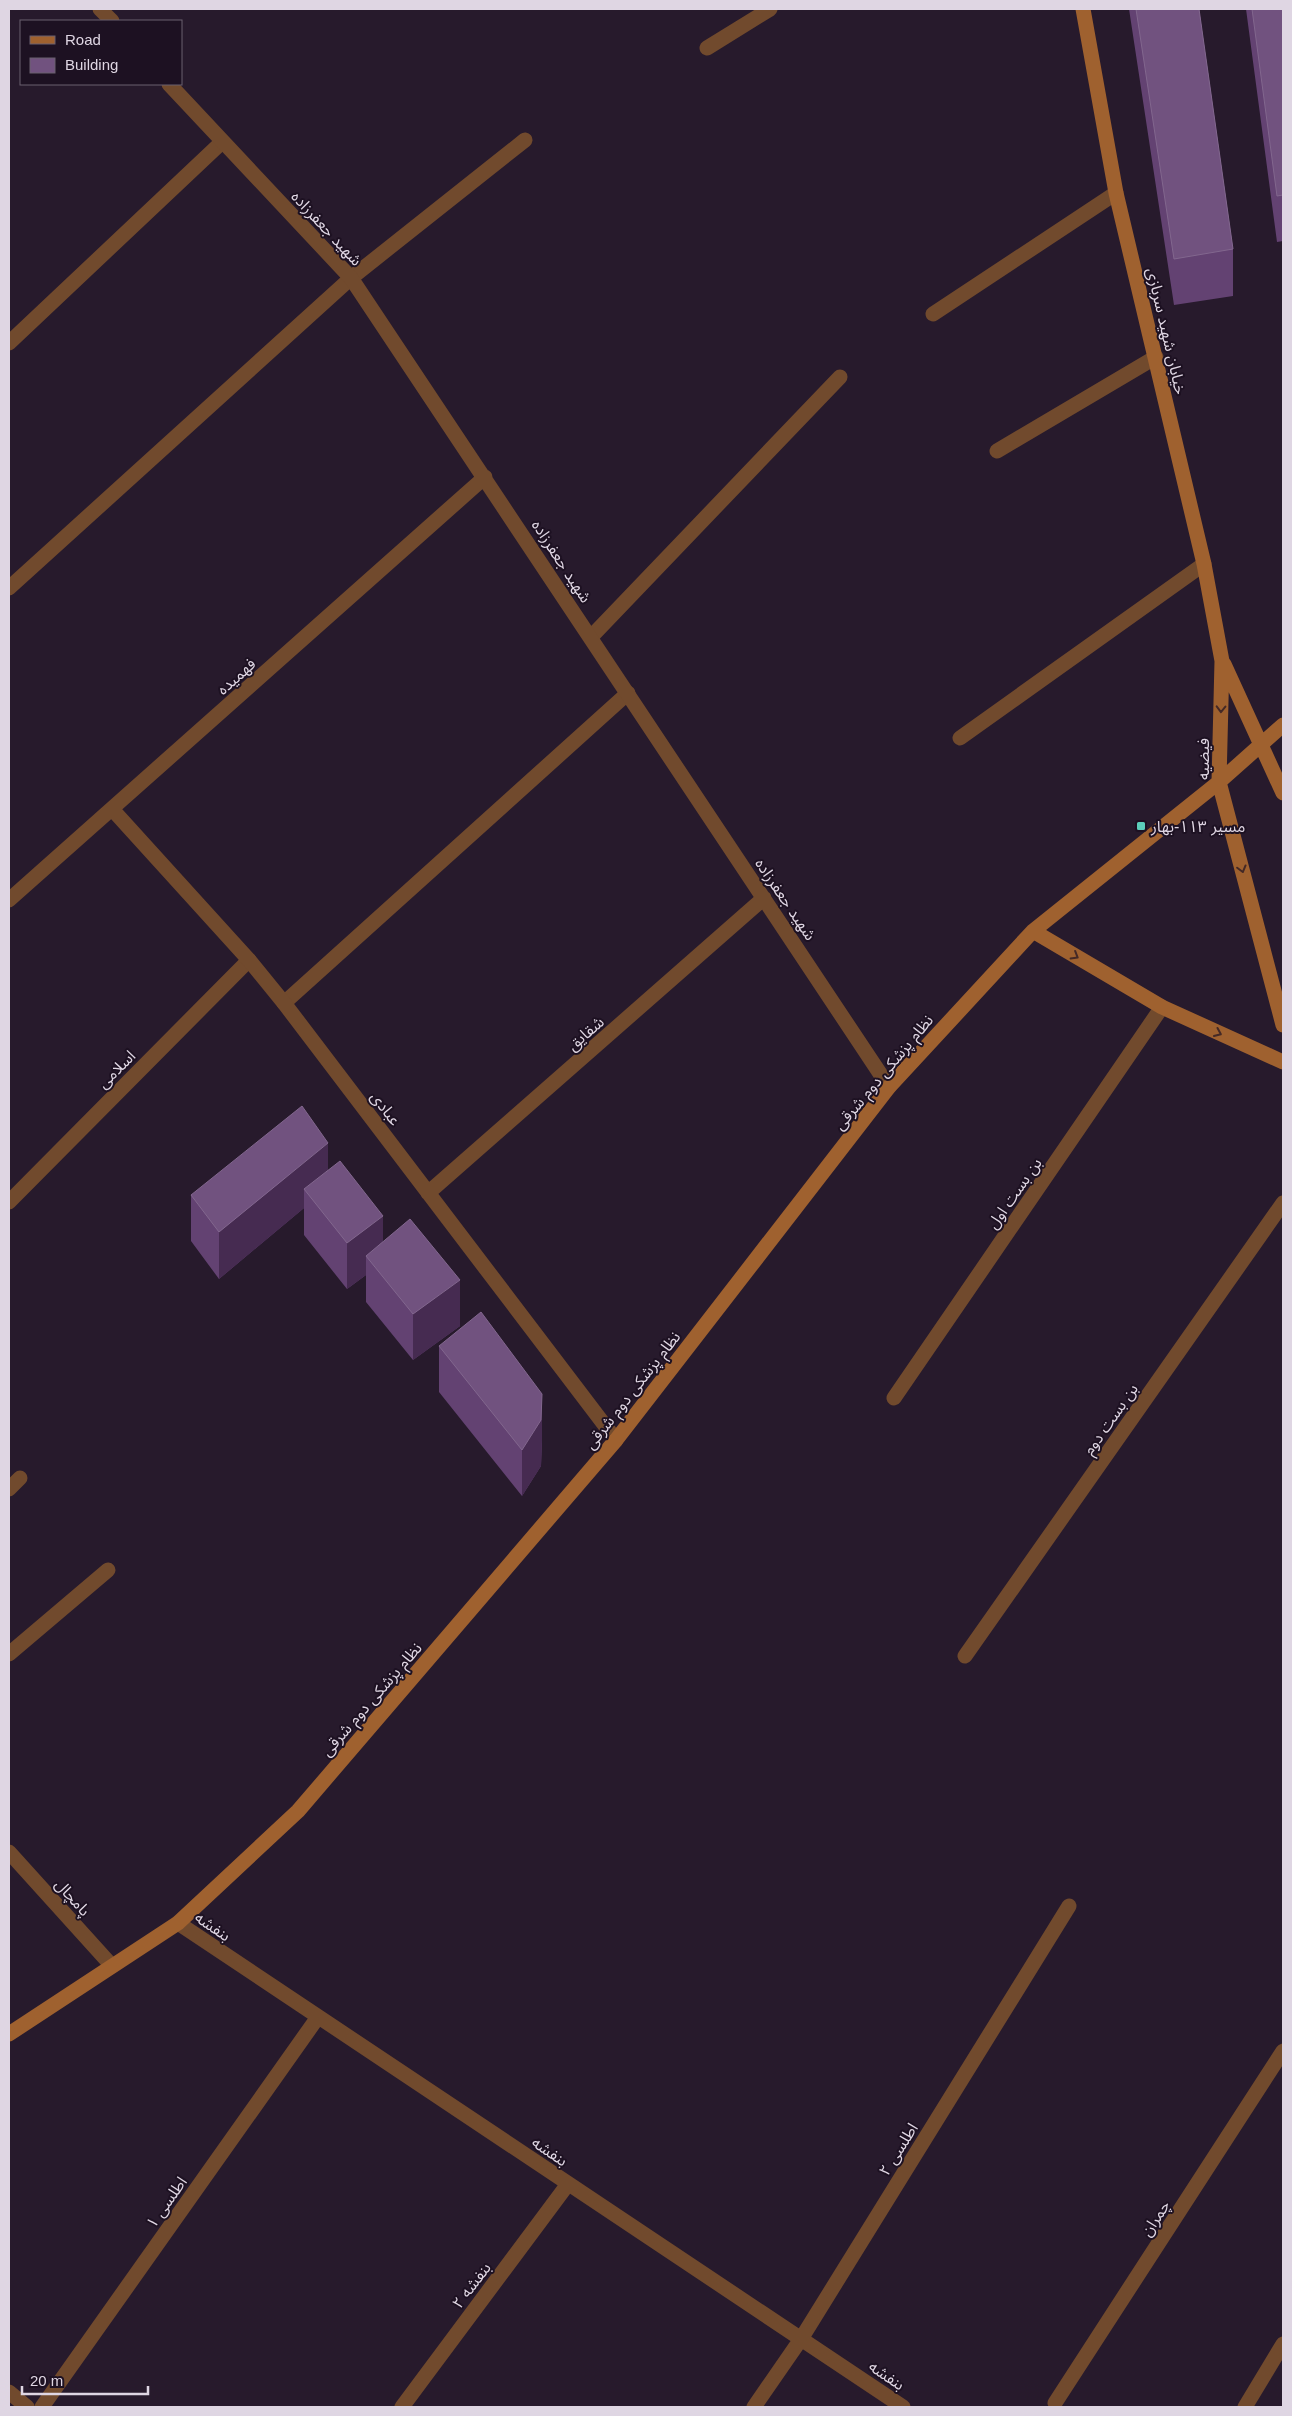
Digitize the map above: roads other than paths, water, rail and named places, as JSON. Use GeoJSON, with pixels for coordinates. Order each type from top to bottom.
{"type":"FeatureCollection","features":[{"type":"Feature","properties":{"kind":"street"},"geometry":{"type":"LineString","coordinates":[[100,9],[111,20]]}},
{"type":"Feature","properties":{"kind":"street"},"geometry":{"type":"LineString","coordinates":[[707,48],[770,9]]}},
{"type":"Feature","properties":{"kind":"street","name":"خیابان شهید سربازی"},"geometry":{"type":"LineString","coordinates":[[1082,9],[1116,193],[1204,564],[1222,661]]}},
{"type":"Feature","properties":{"kind":"street","name":"شهید جعفرزاده"},"geometry":{"type":"LineString","coordinates":[[170,85],[351,278],[889,1087]]}},
{"type":"Feature","properties":{"kind":"street"},"geometry":{"type":"LineString","coordinates":[[9,588],[351,278],[525,140]]}},
{"type":"Feature","properties":{"kind":"street"},"geometry":{"type":"LineString","coordinates":[[9,343],[222,142]]}},
{"type":"Feature","properties":{"kind":"street"},"geometry":{"type":"LineString","coordinates":[[933,314],[1116,193]]}},
{"type":"Feature","properties":{"kind":"street"},"geometry":{"type":"LineString","coordinates":[[998,451],[1156,357]]}},
{"type":"Feature","properties":{"kind":"street"},"geometry":{"type":"LineString","coordinates":[[591,637],[840,377]]}},
{"type":"Feature","properties":{"kind":"street","name":"فهمیده"},"geometry":{"type":"LineString","coordinates":[[9,900],[485,477]]}},
{"type":"Feature","properties":{"kind":"street"},"geometry":{"type":"LineString","coordinates":[[960,738],[1204,564]]}},
{"type":"Feature","properties":{"kind":"street"},"geometry":{"type":"LineString","coordinates":[[1222,661],[1283,793]]}},
{"type":"Feature","properties":{"kind":"street","name":"فیضیه"},"geometry":{"type":"LineString","coordinates":[[1222,661],[1219,782],[1283,1025]]}},
{"type":"Feature","properties":{"kind":"street"},"geometry":{"type":"LineString","coordinates":[[284,1003],[628,693]]}},
{"type":"Feature","properties":{"kind":"street","name":"نظام پزشکی دوم شرقی"},"geometry":{"type":"LineString","coordinates":[[9,2034],[178,1923],[298,1811],[616,1440],[889,1087],[1033,931],[1219,782],[1283,725]]}},
{"type":"Feature","properties":{"kind":"street","name":"عبادی"},"geometry":{"type":"LineString","coordinates":[[112,809],[249,960],[284,1003],[616,1440]]}},
{"type":"Feature","properties":{"kind":"street","name":"شقایق"},"geometry":{"type":"LineString","coordinates":[[428,1193],[764,898]]}},
{"type":"Feature","properties":{"kind":"street"},"geometry":{"type":"LineString","coordinates":[[1033,931],[1162,1007],[1283,1062]]}},
{"type":"Feature","properties":{"kind":"street","name":"اسلامی"},"geometry":{"type":"LineString","coordinates":[[9,1202],[249,960]]}},
{"type":"Feature","properties":{"kind":"street","name":"بن بست اول"},"geometry":{"type":"LineString","coordinates":[[894,1398],[1162,1007]]}},
{"type":"Feature","properties":{"kind":"street","name":"بن بست دوم"},"geometry":{"type":"LineString","coordinates":[[965,1656],[1283,1203]]}},
{"type":"Feature","properties":{"kind":"street"},"geometry":{"type":"LineString","coordinates":[[9,1489],[20,1478]]}},
{"type":"Feature","properties":{"kind":"street"},"geometry":{"type":"LineString","coordinates":[[9,1654],[108,1570]]}},
{"type":"Feature","properties":{"kind":"street","name":"پامچال"},"geometry":{"type":"LineString","coordinates":[[9,1852],[112,1966]]}},
{"type":"Feature","properties":{"kind":"street","name":"اطلسی ۲"},"geometry":{"type":"LineString","coordinates":[[754,2407],[801,2339],[1069,1906]]}},
{"type":"Feature","properties":{"kind":"street","name":"بنفشه"},"geometry":{"type":"LineString","coordinates":[[178,1923],[903,2407]]}},
{"type":"Feature","properties":{"kind":"street","name":"اطلسی ۱"},"geometry":{"type":"LineString","coordinates":[[42,2407],[318,2018]]}},
{"type":"Feature","properties":{"kind":"street","name":"چمران"},"geometry":{"type":"LineString","coordinates":[[1055,2403],[1283,2052]]}},
{"type":"Feature","properties":{"kind":"street","name":"بنفشه ۲"},"geometry":{"type":"LineString","coordinates":[[402,2407],[568,2184]]}},
{"type":"Feature","properties":{"kind":"street"},"geometry":{"type":"LineString","coordinates":[[1245,2407],[1283,2344]]}},
{"type":"Feature","properties":{"kind":"street"},"geometry":{"type":"LineString","coordinates":[[9,2392],[27,2407]]}},
{"type":"Feature","properties":{"kind":"place","name":"مسیر ۱۱۳-بهار"},"geometry":{"type":"Point","coordinates":[1141,826]}}]}
